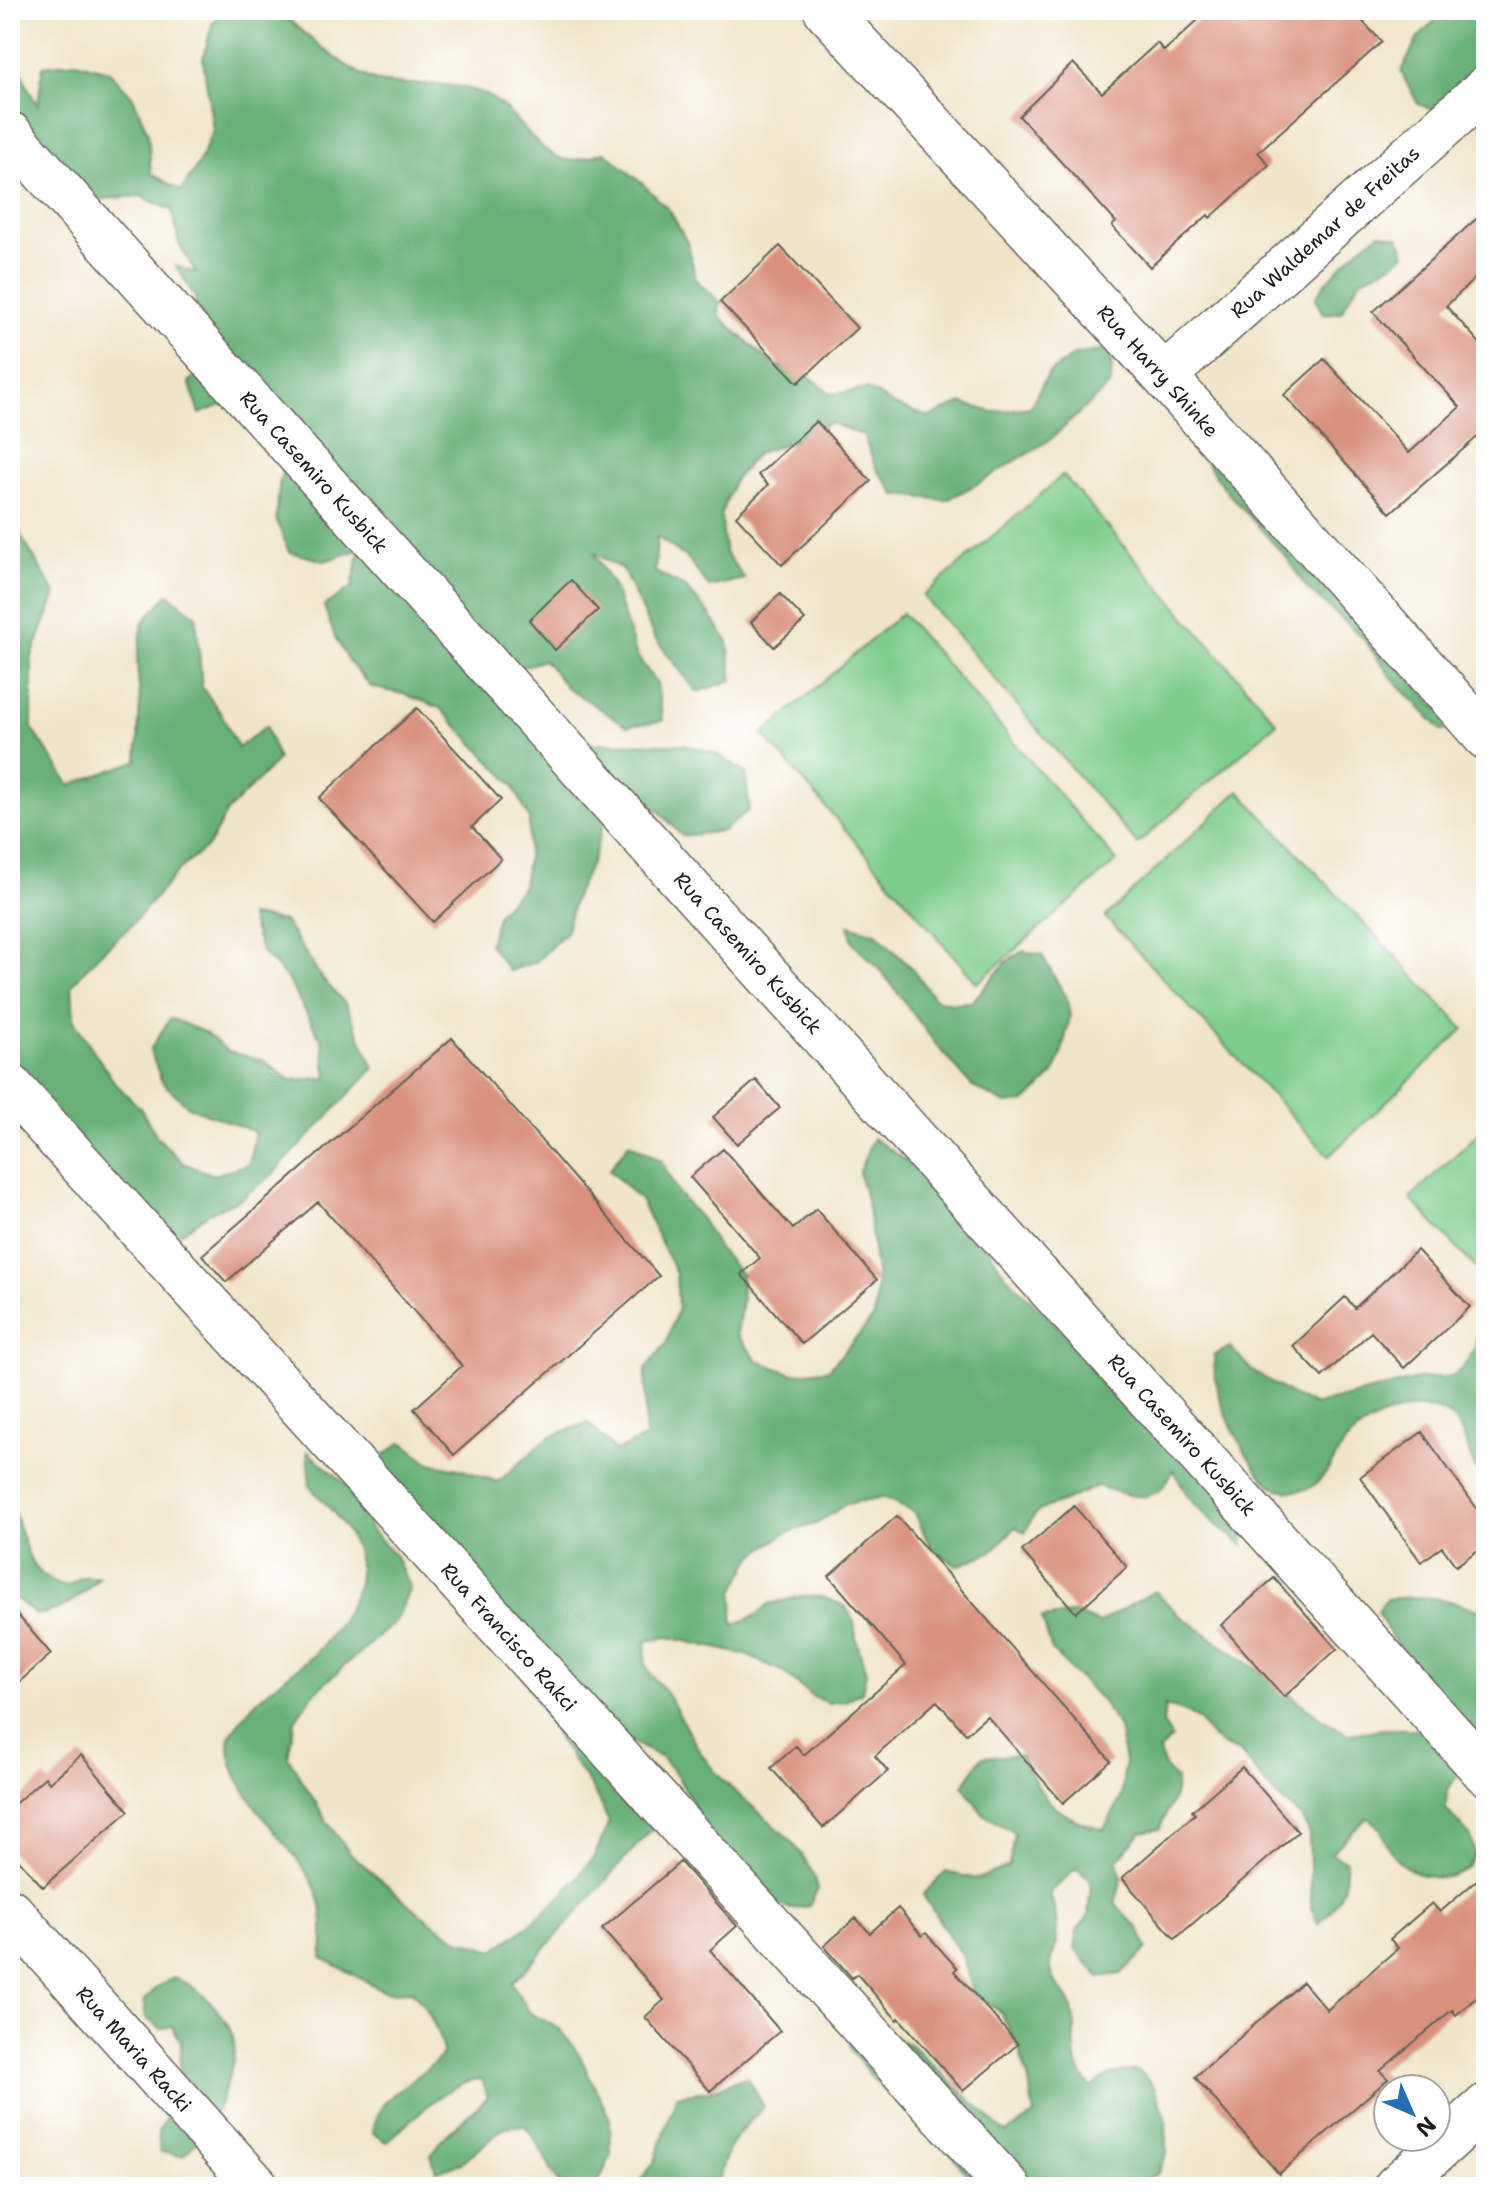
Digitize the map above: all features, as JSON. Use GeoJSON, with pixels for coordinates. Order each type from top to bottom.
{"type":"FeatureCollection","features":[{"type":"Feature","properties":{"kind":"street","name":"Rua Harry Shinke"},"geometry":{"type":"LineString","coordinates":[[826,10],[1164,376],[1486,737]]}},
{"type":"Feature","properties":{"kind":"street","name":"Rua Waldemar de Freitas"},"geometry":{"type":"LineString","coordinates":[[1164,376],[1486,88]]}},
{"type":"Feature","properties":{"kind":"street","name":"Rua Casemiro Kusbick"},"geometry":{"type":"LineString","coordinates":[[10,134],[1486,1773]]}},
{"type":"Feature","properties":{"kind":"street","name":"Rua Francisco Rakci"},"geometry":{"type":"LineString","coordinates":[[10,1086],[1008,2187]]}},
{"type":"Feature","properties":{"kind":"street","name":"Rua Maria Racki"},"geometry":{"type":"LineString","coordinates":[[10,1911],[257,2187]]}},
{"type":"Feature","properties":{"kind":"street"},"geometry":{"type":"LineString","coordinates":[[1396,2187],[1486,2106]]}},
{"type":"Feature","properties":{"kind":"green space"},"geometry":{"type":"Polygon","coordinates":[[[224,10],[279,10],[329,53],[373,80],[446,85],[482,93],[504,108],[535,140],[556,156],[572,160],[605,152],[670,211],[688,244],[696,280],[720,302],[719,316],[772,364],[805,373],[832,394],[867,389],[897,406],[929,417],[961,403],[994,412],[1030,407],[1048,374],[1074,355],[1112,349],[1111,384],[1051,439],[947,500],[896,495],[876,468],[863,435],[830,423],[795,441],[757,453],[734,481],[721,515],[725,552],[745,579],[709,587],[687,558],[657,537],[655,572],[685,587],[709,613],[728,642],[733,680],[697,692],[654,637],[623,570],[594,553],[615,590],[637,656],[657,684],[663,721],[627,726],[566,687],[544,660],[510,671],[579,743],[684,744],[717,754],[746,773],[749,810],[723,831],[682,836],[658,810],[622,796],[603,825],[592,862],[575,896],[566,932],[536,962],[509,971],[489,944],[498,913],[523,886],[529,818],[513,785],[440,708],[407,695],[371,687],[349,662],[335,637],[324,606],[352,587],[360,549],[325,561],[289,552],[276,519],[287,451],[234,400],[200,414],[189,382],[213,360],[194,331],[195,297],[176,266],[196,273],[179,244],[172,210],[140,196],[104,199],[68,196],[10,140],[10,55],[38,105],[43,66],[76,62],[109,71],[133,97],[148,133],[151,173],[181,191],[199,163],[213,130],[203,59],[212,24],[224,10]]]}},
{"type":"Feature","properties":{"kind":"green space"},"geometry":{"type":"Polygon","coordinates":[[[1445,10],[1486,10],[1486,82],[1435,111],[1418,104],[1401,72],[1418,38],[1445,10]]]}},
{"type":"Feature","properties":{"kind":"green space"},"geometry":{"type":"Polygon","coordinates":[[[1380,233],[1399,237],[1405,254],[1391,265],[1360,280],[1341,312],[1323,314],[1315,298],[1344,262],[1380,233]]]}},
{"type":"Feature","properties":{"kind":"green space"},"geometry":{"type":"Polygon","coordinates":[[[1199,446],[1456,728],[1442,731],[1393,679],[1361,636],[1306,587],[1287,558],[1226,491],[1199,446]]]}},
{"type":"Feature","properties":{"kind":"green space"},"geometry":{"type":"Polygon","coordinates":[[[1063,475],[1277,723],[1137,844],[923,596],[1063,475]]]}},
{"type":"Feature","properties":{"kind":"green space"},"geometry":{"type":"Polygon","coordinates":[[[10,525],[18,531],[56,594],[32,656],[32,728],[70,785],[137,761],[140,701],[137,662],[143,622],[168,594],[196,615],[202,687],[222,715],[238,748],[266,726],[278,760],[227,812],[208,846],[180,869],[129,928],[98,955],[72,985],[74,1021],[115,1083],[140,1108],[158,1138],[183,1163],[214,1175],[249,1164],[255,1132],[189,1107],[162,1082],[150,1050],[170,1018],[204,1032],[229,1052],[263,1060],[290,1080],[327,1078],[322,1041],[286,977],[262,953],[249,916],[284,921],[323,980],[345,1003],[374,1068],[272,1175],[242,1198],[209,1213],[181,1233],[147,1223],[16,1069],[10,1049],[10,525]]]}},
{"type":"Feature","properties":{"kind":"green space"},"geometry":{"type":"Polygon","coordinates":[[[902,613],[1117,861],[977,983],[763,734],[902,613]]]}},
{"type":"Feature","properties":{"kind":"green space"},"geometry":{"type":"Polygon","coordinates":[[[1239,791],[1464,1029],[1329,1156],[1105,917],[1239,791]]]}},
{"type":"Feature","properties":{"kind":"green space"},"geometry":{"type":"Polygon","coordinates":[[[849,925],[876,933],[913,970],[935,999],[952,1003],[972,1002],[1007,961],[1023,951],[1042,955],[1067,999],[1070,1017],[1054,1074],[1025,1102],[1006,1104],[973,1087],[938,1047],[882,972],[853,943],[849,925]]]}},
{"type":"Feature","properties":{"kind":"green space"},"geometry":{"type":"Polygon","coordinates":[[[1486,1126],[1486,1279],[1410,1198],[1486,1126]]]}},
{"type":"Feature","properties":{"kind":"green space"},"geometry":{"type":"Polygon","coordinates":[[[873,1138],[945,1187],[1004,1274],[1245,1510],[1243,1545],[1214,1523],[1189,1498],[1173,1469],[1167,1482],[1151,1495],[1131,1495],[1097,1486],[1046,1507],[1037,1513],[1025,1533],[1016,1527],[991,1552],[957,1566],[930,1546],[915,1513],[883,1497],[846,1504],[818,1523],[784,1534],[753,1556],[734,1591],[733,1625],[755,1616],[769,1604],[802,1596],[823,1597],[845,1606],[854,1621],[866,1673],[862,1692],[845,1701],[828,1703],[811,1696],[782,1671],[746,1655],[668,1637],[647,1641],[646,1666],[667,1694],[711,1767],[790,1841],[812,1871],[818,1889],[809,1906],[791,1909],[774,1903],[704,1829],[675,1772],[660,1757],[624,1738],[654,1827],[512,1983],[530,2013],[560,2029],[580,2056],[610,2119],[611,2156],[596,2187],[561,2187],[524,2125],[505,2127],[461,2163],[436,2171],[431,2155],[440,2141],[488,2097],[481,2079],[467,2082],[442,2095],[386,2142],[372,2132],[383,2105],[443,2053],[436,2027],[412,1991],[386,1992],[322,1958],[322,1916],[317,1892],[308,1874],[248,1796],[236,1776],[230,1756],[230,1736],[240,1721],[277,1683],[308,1660],[322,1645],[351,1603],[358,1584],[356,1550],[349,1534],[310,1487],[307,1451],[359,1495],[370,1529],[395,1555],[410,1587],[397,1620],[315,1692],[295,1720],[288,1757],[349,1852],[429,1920],[459,1940],[494,1950],[535,1919],[573,1883],[594,1856],[609,1822],[592,1788],[552,1730],[518,1666],[374,1463],[402,1442],[430,1463],[498,1482],[549,1437],[588,1423],[616,1451],[645,1438],[646,1368],[666,1343],[678,1307],[676,1274],[641,1201],[609,1170],[629,1143],[661,1160],[678,1193],[741,1274],[742,1299],[737,1335],[758,1361],[793,1374],[829,1369],[874,1317],[877,1280],[868,1208],[859,1172],[873,1138]]]}},
{"type":"Feature","properties":{"kind":"green space"},"geometry":{"type":"Polygon","coordinates":[[[1480,1313],[1486,1320],[1486,1473],[1475,1468],[1463,1435],[1452,1418],[1440,1411],[1412,1408],[1382,1417],[1356,1432],[1316,1484],[1300,1490],[1281,1489],[1265,1479],[1248,1456],[1218,1392],[1214,1355],[1230,1347],[1253,1371],[1314,1405],[1418,1379],[1454,1376],[1465,1365],[1475,1347],[1480,1313]]]}},
{"type":"Feature","properties":{"kind":"green space"},"geometry":{"type":"Polygon","coordinates":[[[10,1503],[28,1554],[41,1573],[67,1586],[82,1577],[99,1577],[86,1591],[63,1607],[35,1615],[10,1593],[10,1503]]]}},
{"type":"Feature","properties":{"kind":"green space"},"geometry":{"type":"Polygon","coordinates":[[[1155,1591],[1179,1615],[1318,1716],[1348,1734],[1384,1729],[1420,1729],[1401,1652],[1377,1612],[1386,1599],[1437,1598],[1486,1613],[1486,1731],[1459,1757],[1457,1776],[1447,1791],[1446,1809],[1471,1837],[1475,1855],[1465,1869],[1454,1875],[1443,1878],[1422,1875],[1394,1856],[1380,1829],[1367,1818],[1331,1853],[1346,1861],[1345,1880],[1336,1903],[1318,1924],[1311,1907],[1309,1834],[1302,1818],[1274,1794],[1240,1752],[1222,1745],[1209,1735],[1199,1720],[1165,1706],[1163,1723],[1172,1738],[1159,1751],[1165,1768],[1176,1779],[1173,1799],[1160,1829],[1141,1832],[1117,1861],[1122,1878],[1115,1904],[1139,1929],[1147,1949],[1121,1974],[1099,1977],[1075,1949],[1077,1930],[1088,1917],[1091,1881],[1076,1868],[1050,1893],[1057,1927],[1052,1972],[1071,2005],[1078,2064],[1091,2088],[1113,2074],[1140,2071],[1153,2085],[1166,2118],[1167,2154],[1158,2173],[1134,2187],[977,2187],[950,2153],[872,2078],[850,2049],[849,2015],[911,2045],[1006,2133],[1034,2115],[1029,2081],[1017,2044],[1001,2013],[973,1992],[963,1958],[923,1895],[945,1872],[978,1879],[1009,1866],[1014,1833],[983,1814],[963,1786],[982,1757],[1021,1755],[1036,1784],[1052,1804],[1072,1818],[1104,1829],[1121,1798],[1125,1763],[1119,1728],[1100,1699],[1052,1651],[1042,1618],[1076,1613],[1098,1623],[1155,1591]]]}},
{"type":"Feature","properties":{"kind":"green space"},"geometry":{"type":"Polygon","coordinates":[[[173,1978],[197,1990],[220,2013],[228,2025],[234,2046],[231,2068],[215,2114],[202,2136],[182,2156],[160,2152],[158,2132],[176,2099],[180,2083],[181,2042],[172,2026],[161,2029],[146,2018],[144,2001],[156,1988],[173,1978]]]}},
{"type":"Feature","properties":{"kind":"green space"},"geometry":{"type":"Polygon","coordinates":[[[747,2076],[764,2107],[733,2142],[724,2161],[718,2187],[636,2187],[655,2161],[677,2095],[710,2091],[747,2076]]]}},
{"type":"Feature","properties":{"kind":"building"},"geometry":{"type":"Polygon","coordinates":[[[1209,10],[1352,10],[1382,42],[1258,152],[1269,165],[1150,267],[1112,226],[1116,222],[1019,116],[1073,63],[1102,93],[1157,43],[1164,51],[1209,10]]]}},
{"type":"Feature","properties":{"kind":"building"},"geometry":{"type":"Polygon","coordinates":[[[1486,210],[1486,268],[1446,306],[1486,350],[1486,435],[1483,432],[1390,513],[1284,395],[1324,359],[1409,453],[1460,407],[1373,312],[1486,210]]]}},
{"type":"Feature","properties":{"kind":"building"},"geometry":{"type":"Polygon","coordinates":[[[780,246],[857,328],[798,383],[720,302],[780,246]]]}},
{"type":"Feature","properties":{"kind":"building"},"geometry":{"type":"Polygon","coordinates":[[[816,421],[871,481],[782,565],[736,516],[768,485],[758,475],[816,421]]]}},
{"type":"Feature","properties":{"kind":"building"},"geometry":{"type":"Polygon","coordinates":[[[571,580],[598,610],[555,650],[529,620],[571,580]]]}},
{"type":"Feature","properties":{"kind":"building"},"geometry":{"type":"Polygon","coordinates":[[[780,594],[805,620],[774,647],[751,622],[780,594]]]}},
{"type":"Feature","properties":{"kind":"building"},"geometry":{"type":"Polygon","coordinates":[[[417,708],[501,800],[472,827],[501,859],[433,922],[319,798],[417,708]]]}},
{"type":"Feature","properties":{"kind":"building"},"geometry":{"type":"Polygon","coordinates":[[[452,1038],[659,1276],[454,1455],[414,1409],[462,1366],[318,1202],[226,1282],[202,1255],[452,1038]]]}},
{"type":"Feature","properties":{"kind":"building"},"geometry":{"type":"Polygon","coordinates":[[[756,1080],[780,1108],[737,1144],[713,1117],[756,1080]]]}},
{"type":"Feature","properties":{"kind":"building"},"geometry":{"type":"Polygon","coordinates":[[[723,1149],[793,1229],[816,1209],[877,1280],[802,1344],[741,1274],[760,1258],[690,1177],[723,1149]]]}},
{"type":"Feature","properties":{"kind":"building"},"geometry":{"type":"Polygon","coordinates":[[[1417,1250],[1470,1307],[1404,1368],[1371,1332],[1322,1377],[1293,1346],[1345,1297],[1355,1308],[1417,1250]]]}},
{"type":"Feature","properties":{"kind":"building"},"geometry":{"type":"Polygon","coordinates":[[[1422,1432],[1486,1521],[1486,1544],[1456,1566],[1442,1547],[1421,1562],[1360,1477],[1422,1432]]]}},
{"type":"Feature","properties":{"kind":"building"},"geometry":{"type":"Polygon","coordinates":[[[1074,1506],[1127,1567],[1076,1613],[1022,1551],[1074,1506]]]}},
{"type":"Feature","properties":{"kind":"building"},"geometry":{"type":"Polygon","coordinates":[[[897,1516],[1111,1761],[1063,1803],[987,1716],[966,1734],[937,1701],[875,1756],[888,1771],[823,1828],[771,1768],[796,1746],[804,1755],[906,1665],[829,1576],[897,1516]]]}},
{"type":"Feature","properties":{"kind":"building"},"geometry":{"type":"Polygon","coordinates":[[[1274,1578],[1337,1649],[1284,1697],[1221,1625],[1274,1578]]]}},
{"type":"Feature","properties":{"kind":"building"},"geometry":{"type":"Polygon","coordinates":[[[10,1606],[51,1654],[10,1690],[10,1606]]]}},
{"type":"Feature","properties":{"kind":"building"},"geometry":{"type":"Polygon","coordinates":[[[81,1755],[129,1811],[43,1887],[10,1850],[10,1808],[45,1777],[49,1783],[81,1755]]]}},
{"type":"Feature","properties":{"kind":"building"},"geometry":{"type":"Polygon","coordinates":[[[1242,1767],[1298,1832],[1175,1939],[1122,1878],[1195,1814],[1192,1811],[1242,1767]]]}},
{"type":"Feature","properties":{"kind":"building"},"geometry":{"type":"Polygon","coordinates":[[[680,1862],[737,1926],[710,1950],[780,2031],[710,2091],[645,2017],[664,2000],[602,1929],[680,1862]]]}},
{"type":"Feature","properties":{"kind":"building"},"geometry":{"type":"Polygon","coordinates":[[[1486,1872],[1486,1989],[1456,2015],[1452,2010],[1380,2071],[1382,2073],[1372,2073],[1372,2093],[1279,2174],[1195,2077],[1303,1982],[1327,2010],[1398,1948],[1390,1939],[1432,1903],[1440,1912],[1486,1872]]]}},
{"type":"Feature","properties":{"kind":"building"},"geometry":{"type":"Polygon","coordinates":[[[898,1908],[922,1936],[926,1933],[957,1968],[954,1971],[1018,2044],[963,2091],[857,1974],[852,1978],[824,1946],[856,1918],[870,1933],[898,1908]]]}}]}
